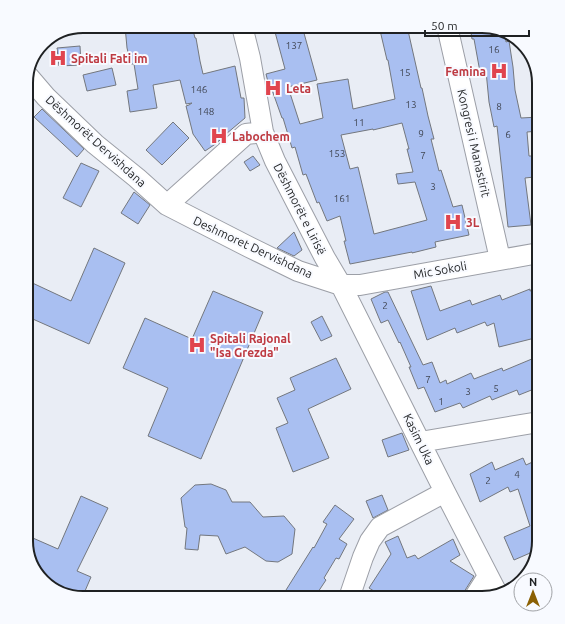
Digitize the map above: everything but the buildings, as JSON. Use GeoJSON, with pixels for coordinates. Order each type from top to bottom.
{"type":"FeatureCollection","features":[{"type":"Feature","properties":{"kind":"street","name":"Dëshmorët e Lirisë"},"geometry":{"type":"LineString","coordinates":[[244,33],[250,58],[263,132],[279,168],[325,258],[341,285]]}},
{"type":"Feature","properties":{"kind":"street","name":"Kongresi i Manastirit"},"geometry":{"type":"LineString","coordinates":[[449,33],[500,259]]}},
{"type":"Feature","properties":{"kind":"street","name":"Dëshmorët Dervishdana"},"geometry":{"type":"LineString","coordinates":[[33,82],[46,97],[95,144],[167,204]]}},
{"type":"Feature","properties":{"kind":"street"},"geometry":{"type":"LineString","coordinates":[[167,204],[246,134],[263,132]]}},
{"type":"Feature","properties":{"kind":"street","name":"Deshmoret Dervishdana"},"geometry":{"type":"LineString","coordinates":[[167,204],[249,247],[298,270],[341,285]]}},
{"type":"Feature","properties":{"kind":"street","name":"Mic Sokoli"},"geometry":{"type":"LineString","coordinates":[[341,285],[360,285],[532,254]]}},
{"type":"Feature","properties":{"kind":"street","name":"Kasim Uka"},"geometry":{"type":"LineString","coordinates":[[341,285],[493,585]]}},
{"type":"Feature","properties":{"kind":"street"},"geometry":{"type":"LineString","coordinates":[[420,442],[532,423]]}},
{"type":"Feature","properties":{"kind":"street"},"geometry":{"type":"LineString","coordinates":[[351,591],[370,541],[380,528],[445,492]]}},
{"type":"Feature","properties":{"kind":"street"},"geometry":{"type":"LineString","coordinates":[[485,591],[493,585]]}},
{"type":"Feature","properties":{"kind":"place","name":"Spitali Fati im"},"geometry":{"type":"Point","coordinates":[58,58]}},
{"type":"Feature","properties":{"kind":"place","name":"Femina"},"geometry":{"type":"Point","coordinates":[499,71]}},
{"type":"Feature","properties":{"kind":"place","name":"Leta"},"geometry":{"type":"Point","coordinates":[273,88]}},
{"type":"Feature","properties":{"kind":"place","name":"Labochem"},"geometry":{"type":"Point","coordinates":[219,136]}},
{"type":"Feature","properties":{"kind":"place","name":"3L"},"geometry":{"type":"Point","coordinates":[453,222]}},
{"type":"Feature","properties":{"kind":"place","name":"Spitali Rajonal \"Isa Grezda\""},"geometry":{"type":"Point","coordinates":[197,345]}}]}
